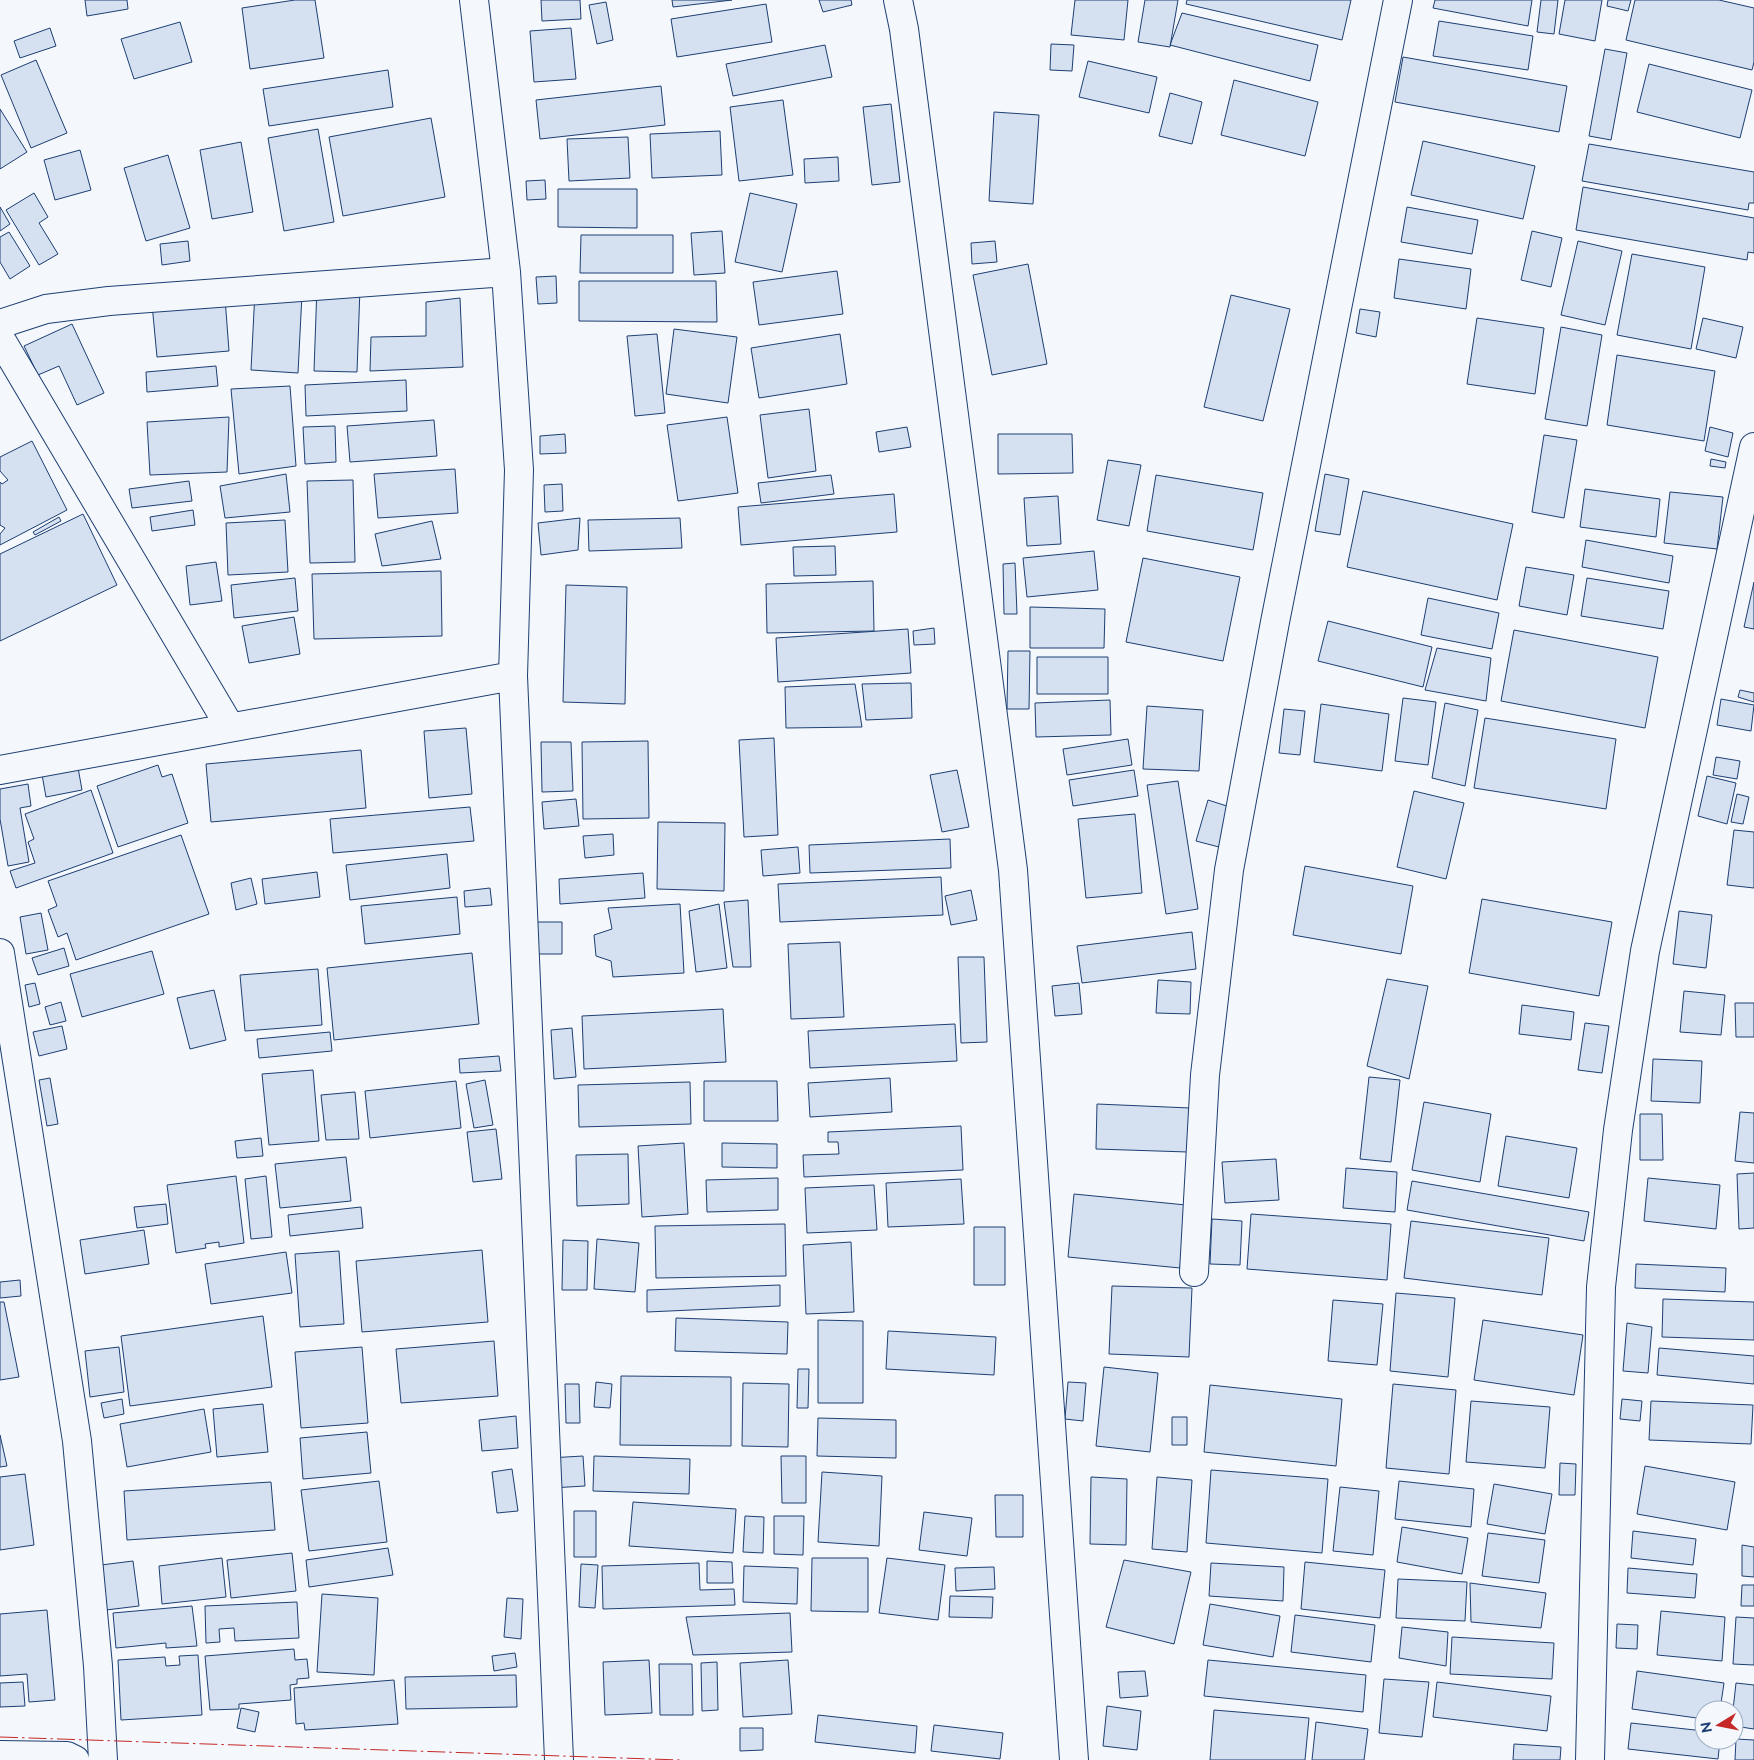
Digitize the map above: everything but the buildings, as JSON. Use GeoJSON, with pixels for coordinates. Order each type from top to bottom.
{"type":"FeatureCollection","features":[{"type":"Feature","properties":{"kind":"street"},"geometry":{"type":"LineString","coordinates":[[474,0],[506,272],[519,470],[513,676],[559,1760]]}},
{"type":"Feature","properties":{"kind":"street"},"geometry":{"type":"LineString","coordinates":[[898,0],[904,29],[1014,870],[1074,1760]]}},
{"type":"Feature","properties":{"kind":"street"},"geometry":{"type":"LineString","coordinates":[[1194,1272],[1205,1074],[1229,870],[1279,602],[1398,0]]}},
{"type":"Feature","properties":{"kind":"street"},"geometry":{"type":"LineString","coordinates":[[0,324],[46,309],[109,301],[506,272]]}},
{"type":"Feature","properties":{"kind":"street"},"geometry":{"type":"LineString","coordinates":[[0,338],[230,727]]}},
{"type":"Feature","properties":{"kind":"street"},"geometry":{"type":"LineString","coordinates":[[1590,1760],[1601,1287],[1618,1130],[1645,952],[1754,447]]}},
{"type":"Feature","properties":{"kind":"street"},"geometry":{"type":"LineString","coordinates":[[0,770],[513,676]]}},
{"type":"Feature","properties":{"kind":"street"},"geometry":{"type":"LineString","coordinates":[[0,953],[76,1441],[98,1666],[102,1760]]}},
{"type":"Feature","properties":{"kind":"street"},"geometry":{"type":"LineString","coordinates":[[0,1755],[68,1756],[75,1760]]}},
{"type":"Feature","properties":{"kind":"power"},"geometry":{"type":"LineString","coordinates":[[0,1737],[680,1760]]}}]}
